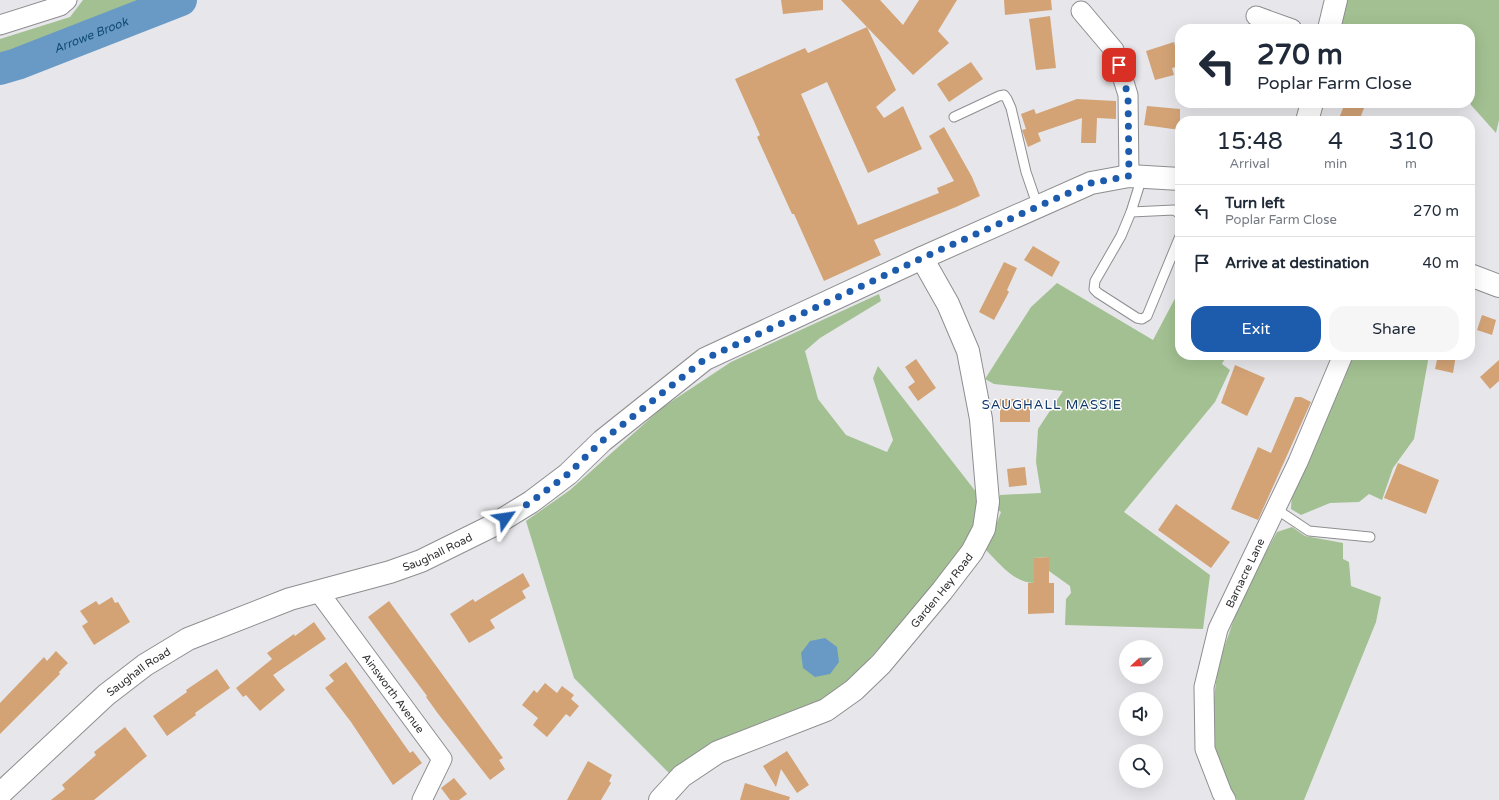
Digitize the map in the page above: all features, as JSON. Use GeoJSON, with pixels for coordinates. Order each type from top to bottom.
{"type":"FeatureCollection","features":[{"type":"Feature","properties":{"kind":"street"},"geometry":{"type":"LineString","coordinates":[[0,25],[60,6],[68,0]]}},
{"type":"Feature","properties":{"kind":"street"},"geometry":{"type":"LineString","coordinates":[[1330,24],[1336,0]]}},
{"type":"Feature","properties":{"kind":"street"},"geometry":{"type":"LineString","coordinates":[[1081,11],[1114,50],[1128,95],[1135,177]]}},
{"type":"Feature","properties":{"kind":"street"},"geometry":{"type":"LineString","coordinates":[[1256,16],[1278,24]]}},
{"type":"Feature","properties":{"kind":"street","name":"Saughall Road"},"geometry":{"type":"LineString","coordinates":[[0,794],[106,695],[145,665],[188,639],[290,600],[390,572],[421,561],[492,526],[531,502],[568,474],[602,441],[705,359],[922,258],[1091,183],[1135,177],[1175,179]]}},
{"type":"Feature","properties":{"kind":"street","name":"Garden Hey Road"},"geometry":{"type":"LineString","coordinates":[[660,800],[682,776],[718,752],[826,710],[854,690],[881,664],[942,591],[972,552],[984,529],[988,502],[981,419],[968,351],[948,304],[922,258]]}},
{"type":"Feature","properties":{"kind":"street"},"geometry":{"type":"LineString","coordinates":[[1475,277],[1499,286]]}},
{"type":"Feature","properties":{"kind":"street","name":"Barnacre Lane"},"geometry":{"type":"LineString","coordinates":[[1226,800],[1205,748],[1204,687],[1218,629],[1298,462],[1341,360]]}},
{"type":"Feature","properties":{"kind":"street","name":"Ainsworth Avenue"},"geometry":{"type":"LineString","coordinates":[[318,591],[442,759],[422,800]]}},
{"type":"Feature","properties":{"kind":"lane"},"geometry":{"type":"LineString","coordinates":[[954,117],[1004,95],[1011,108],[1026,172],[1038,207]]}},
{"type":"Feature","properties":{"kind":"lane"},"geometry":{"type":"LineString","coordinates":[[1135,177],[1131,212],[1121,236],[1095,281],[1094,289],[1136,318],[1142,319],[1146,316],[1175,248]]}},
{"type":"Feature","properties":{"kind":"lane"},"geometry":{"type":"LineString","coordinates":[[1131,212],[1175,211]]}},
{"type":"Feature","properties":{"kind":"lane"},"geometry":{"type":"LineString","coordinates":[[1276,510],[1309,531],[1370,537]]}},
{"type":"Feature","properties":{"kind":"green space"},"geometry":{"type":"Polygon","coordinates":[[[83,0],[181,0],[17,64],[0,69],[0,39],[70,17],[83,0]]]}},
{"type":"Feature","properties":{"kind":"green space"},"geometry":{"type":"Polygon","coordinates":[[[1346,0],[1499,0],[1499,120],[1496,133],[1474,108],[1475,108],[1475,24],[1342,24],[1346,0]]]}},
{"type":"Feature","properties":{"kind":"green space"},"geometry":{"type":"Polygon","coordinates":[[[1057,283],[1153,340],[1175,298],[1175,360],[1224,360],[1222,364],[1230,370],[1215,402],[1124,512],[1210,575],[1203,629],[1065,625],[1066,599],[1071,593],[1070,586],[1049,571],[1049,557],[1034,558],[1034,583],[1020,580],[1013,576],[986,550],[1001,512],[995,508],[1000,495],[1041,493],[1036,462],[1038,429],[1063,391],[994,384],[985,379],[1031,307],[1057,283]]]}},
{"type":"Feature","properties":{"kind":"green space"},"geometry":{"type":"Polygon","coordinates":[[[879,294],[881,301],[820,338],[805,351],[818,399],[846,435],[887,452],[893,440],[873,378],[878,366],[980,497],[976,522],[965,550],[842,690],[671,775],[574,678],[526,521],[570,490],[663,407],[731,362],[879,294]]]}},
{"type":"Feature","properties":{"kind":"green space"},"geometry":{"type":"Polygon","coordinates":[[[1350,360],[1428,360],[1414,439],[1393,468],[1382,500],[1369,494],[1359,502],[1330,503],[1301,515],[1291,509],[1292,491],[1345,377],[1350,360]]]}},
{"type":"Feature","properties":{"kind":"green space"},"geometry":{"type":"Polygon","coordinates":[[[1292,527],[1305,536],[1343,543],[1343,559],[1349,562],[1351,586],[1381,597],[1376,622],[1304,800],[1237,800],[1217,757],[1211,724],[1218,665],[1242,596],[1277,532],[1292,527]]]}},
{"type":"Feature","properties":{"kind":"water"},"geometry":{"type":"Polygon","coordinates":[[[825,638],[837,647],[839,662],[830,674],[815,677],[803,668],[801,653],[810,641],[825,638]]]}},
{"type":"Feature","properties":{"kind":"building"},"geometry":{"type":"Polygon","coordinates":[[[781,0],[823,0],[823,10],[783,14],[781,0]]]}},
{"type":"Feature","properties":{"kind":"building"},"geometry":{"type":"Polygon","coordinates":[[[841,0],[880,0],[903,25],[919,0],[957,0],[938,31],[949,43],[913,75],[841,0]]]}},
{"type":"Feature","properties":{"kind":"building"},"geometry":{"type":"Polygon","coordinates":[[[1004,0],[1051,0],[1052,10],[1005,15],[1004,0]]]}},
{"type":"Feature","properties":{"kind":"building"},"geometry":{"type":"Polygon","coordinates":[[[1050,16],[1056,68],[1036,70],[1029,19],[1050,16]]]}},
{"type":"Feature","properties":{"kind":"building"},"geometry":{"type":"Polygon","coordinates":[[[867,27],[896,90],[876,107],[884,118],[903,106],[922,149],[868,173],[827,82],[801,94],[858,225],[939,193],[937,188],[954,181],[929,136],[944,127],[972,177],[980,196],[874,240],[881,255],[824,281],[757,137],[760,135],[735,79],[805,48],[808,53],[867,27]]]}},
{"type":"Feature","properties":{"kind":"building"},"geometry":{"type":"Polygon","coordinates":[[[1174,42],[1175,67],[1172,68],[1174,75],[1155,80],[1146,51],[1174,42]]]}},
{"type":"Feature","properties":{"kind":"building"},"geometry":{"type":"Polygon","coordinates":[[[971,62],[983,79],[949,102],[937,84],[971,62]]]}},
{"type":"Feature","properties":{"kind":"building"},"geometry":{"type":"Polygon","coordinates":[[[1077,99],[1116,101],[1116,119],[1097,118],[1096,143],[1081,143],[1082,118],[1038,133],[1041,141],[1028,147],[1022,130],[1026,129],[1021,114],[1034,109],[1036,114],[1077,99]]]}},
{"type":"Feature","properties":{"kind":"building"},"geometry":{"type":"Polygon","coordinates":[[[1147,106],[1180,109],[1180,116],[1175,116],[1175,129],[1144,125],[1147,106]]]}},
{"type":"Feature","properties":{"kind":"building"},"geometry":{"type":"Polygon","coordinates":[[[1343,108],[1364,108],[1361,116],[1340,116],[1343,108]]]}},
{"type":"Feature","properties":{"kind":"building"},"geometry":{"type":"Polygon","coordinates":[[[1033,246],[1060,262],[1052,277],[1024,260],[1033,246]]]}},
{"type":"Feature","properties":{"kind":"building"},"geometry":{"type":"Polygon","coordinates":[[[1004,262],[1017,268],[1007,290],[1009,292],[994,320],[979,312],[1004,262]]]}},
{"type":"Feature","properties":{"kind":"building"},"geometry":{"type":"Polygon","coordinates":[[[1482,315],[1496,320],[1492,335],[1477,330],[1482,315]]]}},
{"type":"Feature","properties":{"kind":"building"},"geometry":{"type":"Polygon","coordinates":[[[916,359],[936,388],[918,401],[908,387],[915,382],[905,367],[916,359]]]}},
{"type":"Feature","properties":{"kind":"building"},"geometry":{"type":"Polygon","coordinates":[[[1437,360],[1455,360],[1453,373],[1435,369],[1437,360]]]}},
{"type":"Feature","properties":{"kind":"building"},"geometry":{"type":"Polygon","coordinates":[[[1499,360],[1499,381],[1490,389],[1480,377],[1499,360]]]}},
{"type":"Feature","properties":{"kind":"building"},"geometry":{"type":"Polygon","coordinates":[[[1235,365],[1265,378],[1247,416],[1221,403],[1235,365]]]}},
{"type":"Feature","properties":{"kind":"building"},"geometry":{"type":"Polygon","coordinates":[[[1295,397],[1301,397],[1311,402],[1258,520],[1231,509],[1258,447],[1271,453],[1295,397]]]}},
{"type":"Feature","properties":{"kind":"building"},"geometry":{"type":"Polygon","coordinates":[[[1000,399],[1030,399],[1030,422],[1000,422],[1000,399]]]}},
{"type":"Feature","properties":{"kind":"building"},"geometry":{"type":"Polygon","coordinates":[[[1398,463],[1439,480],[1426,514],[1384,498],[1398,463]]]}},
{"type":"Feature","properties":{"kind":"building"},"geometry":{"type":"Polygon","coordinates":[[[1025,467],[1027,485],[1009,487],[1007,469],[1025,467]]]}},
{"type":"Feature","properties":{"kind":"building"},"geometry":{"type":"Polygon","coordinates":[[[1176,504],[1230,542],[1211,568],[1158,530],[1176,504]]]}},
{"type":"Feature","properties":{"kind":"building"},"geometry":{"type":"Polygon","coordinates":[[[1049,557],[1049,583],[1054,583],[1054,613],[1028,614],[1028,583],[1034,583],[1034,558],[1049,557]]]}},
{"type":"Feature","properties":{"kind":"building"},"geometry":{"type":"Polygon","coordinates":[[[523,573],[530,586],[522,591],[526,598],[490,620],[495,628],[469,643],[450,614],[473,599],[475,602],[523,573]]]}},
{"type":"Feature","properties":{"kind":"building"},"geometry":{"type":"Polygon","coordinates":[[[112,597],[115,603],[118,602],[130,622],[94,645],[82,626],[88,622],[80,611],[96,601],[99,605],[112,597]]]}},
{"type":"Feature","properties":{"kind":"building"},"geometry":{"type":"Polygon","coordinates":[[[389,601],[503,758],[499,760],[505,769],[490,780],[439,715],[426,697],[427,696],[368,617],[389,601]]]}},
{"type":"Feature","properties":{"kind":"building"},"geometry":{"type":"Polygon","coordinates":[[[314,622],[326,639],[273,675],[285,690],[260,711],[246,695],[243,697],[236,688],[272,659],[267,653],[294,634],[295,636],[314,622]]]}},
{"type":"Feature","properties":{"kind":"building"},"geometry":{"type":"Polygon","coordinates":[[[56,651],[68,663],[59,672],[60,674],[0,734],[0,703],[44,657],[47,661],[56,651]]]}},
{"type":"Feature","properties":{"kind":"building"},"geometry":{"type":"Polygon","coordinates":[[[346,662],[410,753],[413,751],[422,763],[393,785],[351,722],[325,688],[334,681],[329,675],[346,662]]]}},
{"type":"Feature","properties":{"kind":"building"},"geometry":{"type":"Polygon","coordinates":[[[217,669],[230,688],[195,713],[196,715],[167,736],[153,716],[187,692],[186,690],[217,669]]]}},
{"type":"Feature","properties":{"kind":"building"},"geometry":{"type":"Polygon","coordinates":[[[545,683],[557,693],[562,686],[574,695],[571,699],[579,706],[570,717],[566,714],[547,737],[533,725],[538,718],[522,705],[534,690],[537,693],[545,683]]]}},
{"type":"Feature","properties":{"kind":"building"},"geometry":{"type":"Polygon","coordinates":[[[125,727],[147,756],[94,800],[51,800],[65,789],[62,785],[96,755],[94,752],[125,727]]]}},
{"type":"Feature","properties":{"kind":"building"},"geometry":{"type":"Polygon","coordinates":[[[787,751],[809,785],[797,793],[781,769],[776,787],[763,766],[787,751]]]}},
{"type":"Feature","properties":{"kind":"building"},"geometry":{"type":"Polygon","coordinates":[[[588,761],[612,775],[609,781],[611,783],[601,800],[567,800],[588,761]]]}},
{"type":"Feature","properties":{"kind":"building"},"geometry":{"type":"Polygon","coordinates":[[[454,778],[467,794],[459,800],[450,800],[441,788],[454,778]]]}},
{"type":"Feature","properties":{"kind":"building"},"geometry":{"type":"Polygon","coordinates":[[[745,783],[790,797],[789,800],[740,800],[745,783]]]}},
{"type":"Feature","properties":{"kind":"waterway","name":"Arrowe Brook"},"geometry":{"type":"LineString","coordinates":[[0,69],[17,64],[181,0]]}},
{"type":"Feature","properties":{"kind":"district","name":"SAUGHALL MASSIE"},"geometry":{"type":"Point","coordinates":[1052,405]}},
{"type":"Feature","properties":{"kind":"route"},"geometry":{"type":"LineString","coordinates":[[505,518],[531,502],[568,474],[602,441],[705,359],[922,258],[1091,183],[1129,176],[1128,95],[1119,65]]}}]}
